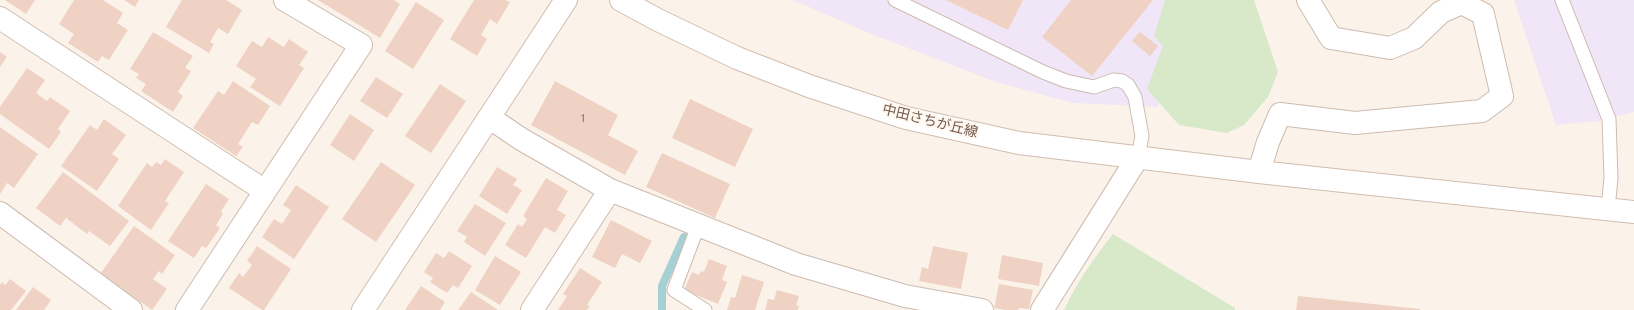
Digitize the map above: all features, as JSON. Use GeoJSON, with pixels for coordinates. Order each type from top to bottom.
{"type":"FeatureCollection","features":[{"type":"Feature","properties":{"kind":"street"},"geometry":{"type":"LineString","coordinates":[[187,310],[361,45],[286,0]]}},
{"type":"Feature","properties":{"kind":"street"},"geometry":{"type":"LineString","coordinates":[[363,310],[566,0]]}},
{"type":"Feature","properties":{"kind":"street","name":"中田さちが丘線"},"geometry":{"type":"LineString","coordinates":[[621,0],[658,20],[737,58],[809,86],[906,118],[1019,143],[1259,172],[1634,212]]}},
{"type":"Feature","properties":{"kind":"street"},"geometry":{"type":"LineString","coordinates":[[1259,172],[1268,142],[1280,114],[1355,123],[1482,111],[1502,96],[1483,14],[1462,3],[1441,12],[1414,38],[1390,48],[1331,38],[1308,0]]}},
{"type":"Feature","properties":{"kind":"street"},"geometry":{"type":"LineString","coordinates":[[0,18],[266,191]]}},
{"type":"Feature","properties":{"kind":"street"},"geometry":{"type":"LineString","coordinates":[[490,118],[521,139],[610,190],[698,226],[796,264],[906,296],[982,310]]}},
{"type":"Feature","properties":{"kind":"street"},"geometry":{"type":"LineString","coordinates":[[1042,310],[1138,157]]}},
{"type":"Feature","properties":{"kind":"street"},"geometry":{"type":"LineString","coordinates":[[532,310],[610,190]]}},
{"type":"Feature","properties":{"kind":"street"},"geometry":{"type":"LineString","coordinates":[[0,213],[131,310]]}},
{"type":"Feature","properties":{"kind":"lane"},"geometry":{"type":"LineString","coordinates":[[895,0],[1043,72],[1066,81],[1094,87],[1114,80],[1128,85],[1135,97],[1142,136],[1138,157]]}},
{"type":"Feature","properties":{"kind":"lane"},"geometry":{"type":"LineString","coordinates":[[1562,0],[1609,119],[1611,178],[1608,209]]}},
{"type":"Feature","properties":{"kind":"lane"},"geometry":{"type":"LineString","coordinates":[[698,226],[674,290],[705,310]]}},
{"type":"Feature","properties":{"kind":"shaded area"},"geometry":{"type":"Polygon","coordinates":[[[793,0],[1186,0],[1173,39],[1158,107],[1073,103],[996,82],[869,33],[793,0]]]}},
{"type":"Feature","properties":{"kind":"shaded area"},"geometry":{"type":"Polygon","coordinates":[[[1514,0],[1634,0],[1634,112],[1599,121],[1556,125],[1514,0]]]}},
{"type":"Feature","properties":{"kind":"green space"},"geometry":{"type":"Polygon","coordinates":[[[1165,0],[1254,0],[1278,72],[1268,97],[1244,125],[1227,133],[1179,125],[1147,89],[1163,46],[1154,36],[1165,0]]]}},
{"type":"Feature","properties":{"kind":"green space"},"geometry":{"type":"Polygon","coordinates":[[[1113,234],[1235,308],[1235,310],[1064,310],[1086,270],[1113,234]]]}},
{"type":"Feature","properties":{"kind":"building"},"geometry":{"type":"Polygon","coordinates":[[[5,0],[35,0],[26,14],[5,0]]]}},
{"type":"Feature","properties":{"kind":"building"},"geometry":{"type":"Polygon","coordinates":[[[74,0],[103,0],[123,13],[117,23],[128,30],[109,60],[102,56],[98,62],[68,43],[74,34],[59,24],[74,0]]]}},
{"type":"Feature","properties":{"kind":"building"},"geometry":{"type":"Polygon","coordinates":[[[124,0],[139,0],[135,7],[124,0]]]}},
{"type":"Feature","properties":{"kind":"building"},"geometry":{"type":"Polygon","coordinates":[[[182,0],[226,0],[242,10],[228,34],[218,28],[210,42],[214,44],[209,53],[166,27],[182,0]]]}},
{"type":"Feature","properties":{"kind":"building"},"geometry":{"type":"Polygon","coordinates":[[[318,0],[394,0],[400,4],[380,38],[318,0]]]}},
{"type":"Feature","properties":{"kind":"building"},"geometry":{"type":"Polygon","coordinates":[[[474,0],[505,0],[510,2],[497,24],[490,19],[481,35],[487,39],[477,56],[450,39],[474,0]]]}},
{"type":"Feature","properties":{"kind":"building"},"geometry":{"type":"Polygon","coordinates":[[[946,0],[1023,0],[1008,30],[946,0]]]}},
{"type":"Feature","properties":{"kind":"building"},"geometry":{"type":"Polygon","coordinates":[[[1071,0],[1153,0],[1092,76],[1042,37],[1071,0]]]}},
{"type":"Feature","properties":{"kind":"building"},"geometry":{"type":"Polygon","coordinates":[[[416,2],[444,20],[413,69],[385,51],[416,2]]]}},
{"type":"Feature","properties":{"kind":"building"},"geometry":{"type":"Polygon","coordinates":[[[153,32],[193,56],[185,68],[191,71],[178,92],[183,96],[173,112],[141,91],[146,84],[136,78],[139,74],[130,69],[153,32]]]}},
{"type":"Feature","properties":{"kind":"building"},"geometry":{"type":"Polygon","coordinates":[[[1140,32],[1158,46],[1150,56],[1132,41],[1140,32]]]}},
{"type":"Feature","properties":{"kind":"building"},"geometry":{"type":"Polygon","coordinates":[[[268,37],[284,47],[289,39],[308,52],[299,65],[304,68],[280,106],[250,87],[256,79],[236,66],[252,41],[262,47],[268,37]]]}},
{"type":"Feature","properties":{"kind":"building"},"geometry":{"type":"Polygon","coordinates":[[[0,52],[7,57],[0,67],[0,52]]]}},
{"type":"Feature","properties":{"kind":"building"},"geometry":{"type":"Polygon","coordinates":[[[27,68],[45,80],[36,93],[47,101],[50,97],[70,111],[58,129],[61,132],[49,149],[0,114],[0,107],[27,68]]]}},
{"type":"Feature","properties":{"kind":"building"},"geometry":{"type":"Polygon","coordinates":[[[376,77],[403,94],[387,118],[360,101],[376,77]]]}},
{"type":"Feature","properties":{"kind":"building"},"geometry":{"type":"Polygon","coordinates":[[[233,81],[270,106],[258,125],[252,122],[238,144],[243,147],[236,156],[193,128],[218,91],[224,95],[233,81]]]}},
{"type":"Feature","properties":{"kind":"building"},"geometry":{"type":"Polygon","coordinates":[[[555,81],[618,115],[608,135],[638,151],[625,175],[531,125],[555,81]]]}},
{"type":"Feature","properties":{"kind":"building"},"geometry":{"type":"Polygon","coordinates":[[[440,84],[466,101],[431,153],[405,136],[440,84]]]}},
{"type":"Feature","properties":{"kind":"building"},"geometry":{"type":"Polygon","coordinates":[[[690,99],[753,129],[735,167],[672,138],[690,99]]]}},
{"type":"Feature","properties":{"kind":"building"},"geometry":{"type":"Polygon","coordinates":[[[350,114],[374,130],[354,161],[330,145],[350,114]]]}},
{"type":"Feature","properties":{"kind":"building"},"geometry":{"type":"Polygon","coordinates":[[[104,119],[126,135],[112,154],[119,159],[97,191],[61,166],[90,125],[97,130],[104,119]]]}},
{"type":"Feature","properties":{"kind":"building"},"geometry":{"type":"Polygon","coordinates":[[[0,127],[38,154],[14,188],[7,183],[0,194],[0,127]]]}},
{"type":"Feature","properties":{"kind":"building"},"geometry":{"type":"Polygon","coordinates":[[[662,153],[730,184],[715,218],[646,187],[662,153]]]}},
{"type":"Feature","properties":{"kind":"building"},"geometry":{"type":"Polygon","coordinates":[[[165,159],[184,172],[165,201],[169,203],[151,230],[118,206],[147,163],[152,167],[156,162],[161,165],[165,159]]]}},
{"type":"Feature","properties":{"kind":"building"},"geometry":{"type":"Polygon","coordinates":[[[381,162],[415,185],[376,242],[342,219],[381,162]]]}},
{"type":"Feature","properties":{"kind":"building"},"geometry":{"type":"Polygon","coordinates":[[[497,167],[517,179],[513,185],[522,190],[507,214],[479,196],[497,167]]]}},
{"type":"Feature","properties":{"kind":"building"},"geometry":{"type":"Polygon","coordinates":[[[63,172],[129,221],[110,246],[89,231],[87,234],[66,218],[60,226],[36,208],[63,172]]]}},
{"type":"Feature","properties":{"kind":"building"},"geometry":{"type":"Polygon","coordinates":[[[546,178],[568,191],[557,210],[566,215],[555,233],[545,227],[526,258],[505,245],[518,224],[522,227],[527,219],[523,216],[546,178]]]}},
{"type":"Feature","properties":{"kind":"building"},"geometry":{"type":"Polygon","coordinates":[[[206,184],[229,199],[221,211],[223,214],[216,225],[220,228],[206,248],[202,246],[194,258],[168,241],[206,184]]]}},
{"type":"Feature","properties":{"kind":"building"},"geometry":{"type":"Polygon","coordinates":[[[296,185],[329,207],[294,259],[262,237],[274,219],[282,224],[291,210],[283,205],[296,185]]]}},
{"type":"Feature","properties":{"kind":"building"},"geometry":{"type":"Polygon","coordinates":[[[475,204],[506,223],[485,256],[464,242],[467,237],[457,231],[475,204]]]}},
{"type":"Feature","properties":{"kind":"building"},"geometry":{"type":"Polygon","coordinates":[[[611,220],[652,241],[640,263],[622,254],[615,268],[592,257],[611,220]]]}},
{"type":"Feature","properties":{"kind":"building"},"geometry":{"type":"Polygon","coordinates":[[[134,226],[175,255],[162,274],[159,271],[153,279],[167,289],[152,310],[101,273],[134,226]]]}},
{"type":"Feature","properties":{"kind":"building"},"geometry":{"type":"Polygon","coordinates":[[[257,246],[291,269],[264,310],[229,288],[239,273],[243,277],[252,265],[247,261],[257,246]]]}},
{"type":"Feature","properties":{"kind":"building"},"geometry":{"type":"Polygon","coordinates":[[[933,246],[968,253],[961,289],[919,281],[922,267],[928,269],[933,246]]]}},
{"type":"Feature","properties":{"kind":"building"},"geometry":{"type":"Polygon","coordinates":[[[449,251],[472,266],[458,288],[453,285],[447,293],[430,282],[433,278],[424,272],[436,253],[444,258],[449,251]]]}},
{"type":"Feature","properties":{"kind":"building"},"geometry":{"type":"Polygon","coordinates":[[[1002,255],[1043,263],[1039,286],[998,279],[1002,255]]]}},
{"type":"Feature","properties":{"kind":"building"},"geometry":{"type":"Polygon","coordinates":[[[495,256],[521,272],[500,305],[475,290],[495,256]]]}},
{"type":"Feature","properties":{"kind":"building"},"geometry":{"type":"Polygon","coordinates":[[[709,259],[727,266],[722,280],[727,282],[718,304],[684,290],[692,272],[699,275],[701,271],[704,272],[709,259]]]}},
{"type":"Feature","properties":{"kind":"building"},"geometry":{"type":"Polygon","coordinates":[[[580,268],[602,282],[587,305],[590,306],[587,310],[558,310],[567,296],[563,294],[580,268]]]}},
{"type":"Feature","properties":{"kind":"building"},"geometry":{"type":"Polygon","coordinates":[[[742,275],[764,282],[755,310],[727,310],[731,297],[735,298],[742,275]]]}},
{"type":"Feature","properties":{"kind":"building"},"geometry":{"type":"Polygon","coordinates":[[[10,279],[26,291],[11,310],[0,310],[0,285],[2,282],[5,285],[10,279]]]}},
{"type":"Feature","properties":{"kind":"building"},"geometry":{"type":"Polygon","coordinates":[[[999,284],[1033,290],[1029,309],[1019,308],[1018,310],[1006,310],[994,308],[999,284]]]}},
{"type":"Feature","properties":{"kind":"building"},"geometry":{"type":"Polygon","coordinates":[[[421,286],[445,302],[440,310],[405,310],[421,286]]]}},
{"type":"Feature","properties":{"kind":"building"},"geometry":{"type":"Polygon","coordinates":[[[33,287],[51,300],[44,310],[16,310],[33,287]]]}},
{"type":"Feature","properties":{"kind":"building"},"geometry":{"type":"Polygon","coordinates":[[[777,290],[799,296],[796,305],[799,306],[798,310],[765,310],[768,299],[774,300],[777,290]]]}},
{"type":"Feature","properties":{"kind":"building"},"geometry":{"type":"Polygon","coordinates":[[[471,292],[498,310],[458,310],[471,292]]]}},
{"type":"Feature","properties":{"kind":"building"},"geometry":{"type":"Polygon","coordinates":[[[1298,296],[1420,309],[1420,310],[1296,310],[1298,296]]]}},
{"type":"Feature","properties":{"kind":"waterway"},"geometry":{"type":"LineString","coordinates":[[662,310],[662,286],[684,237]]}}]}
